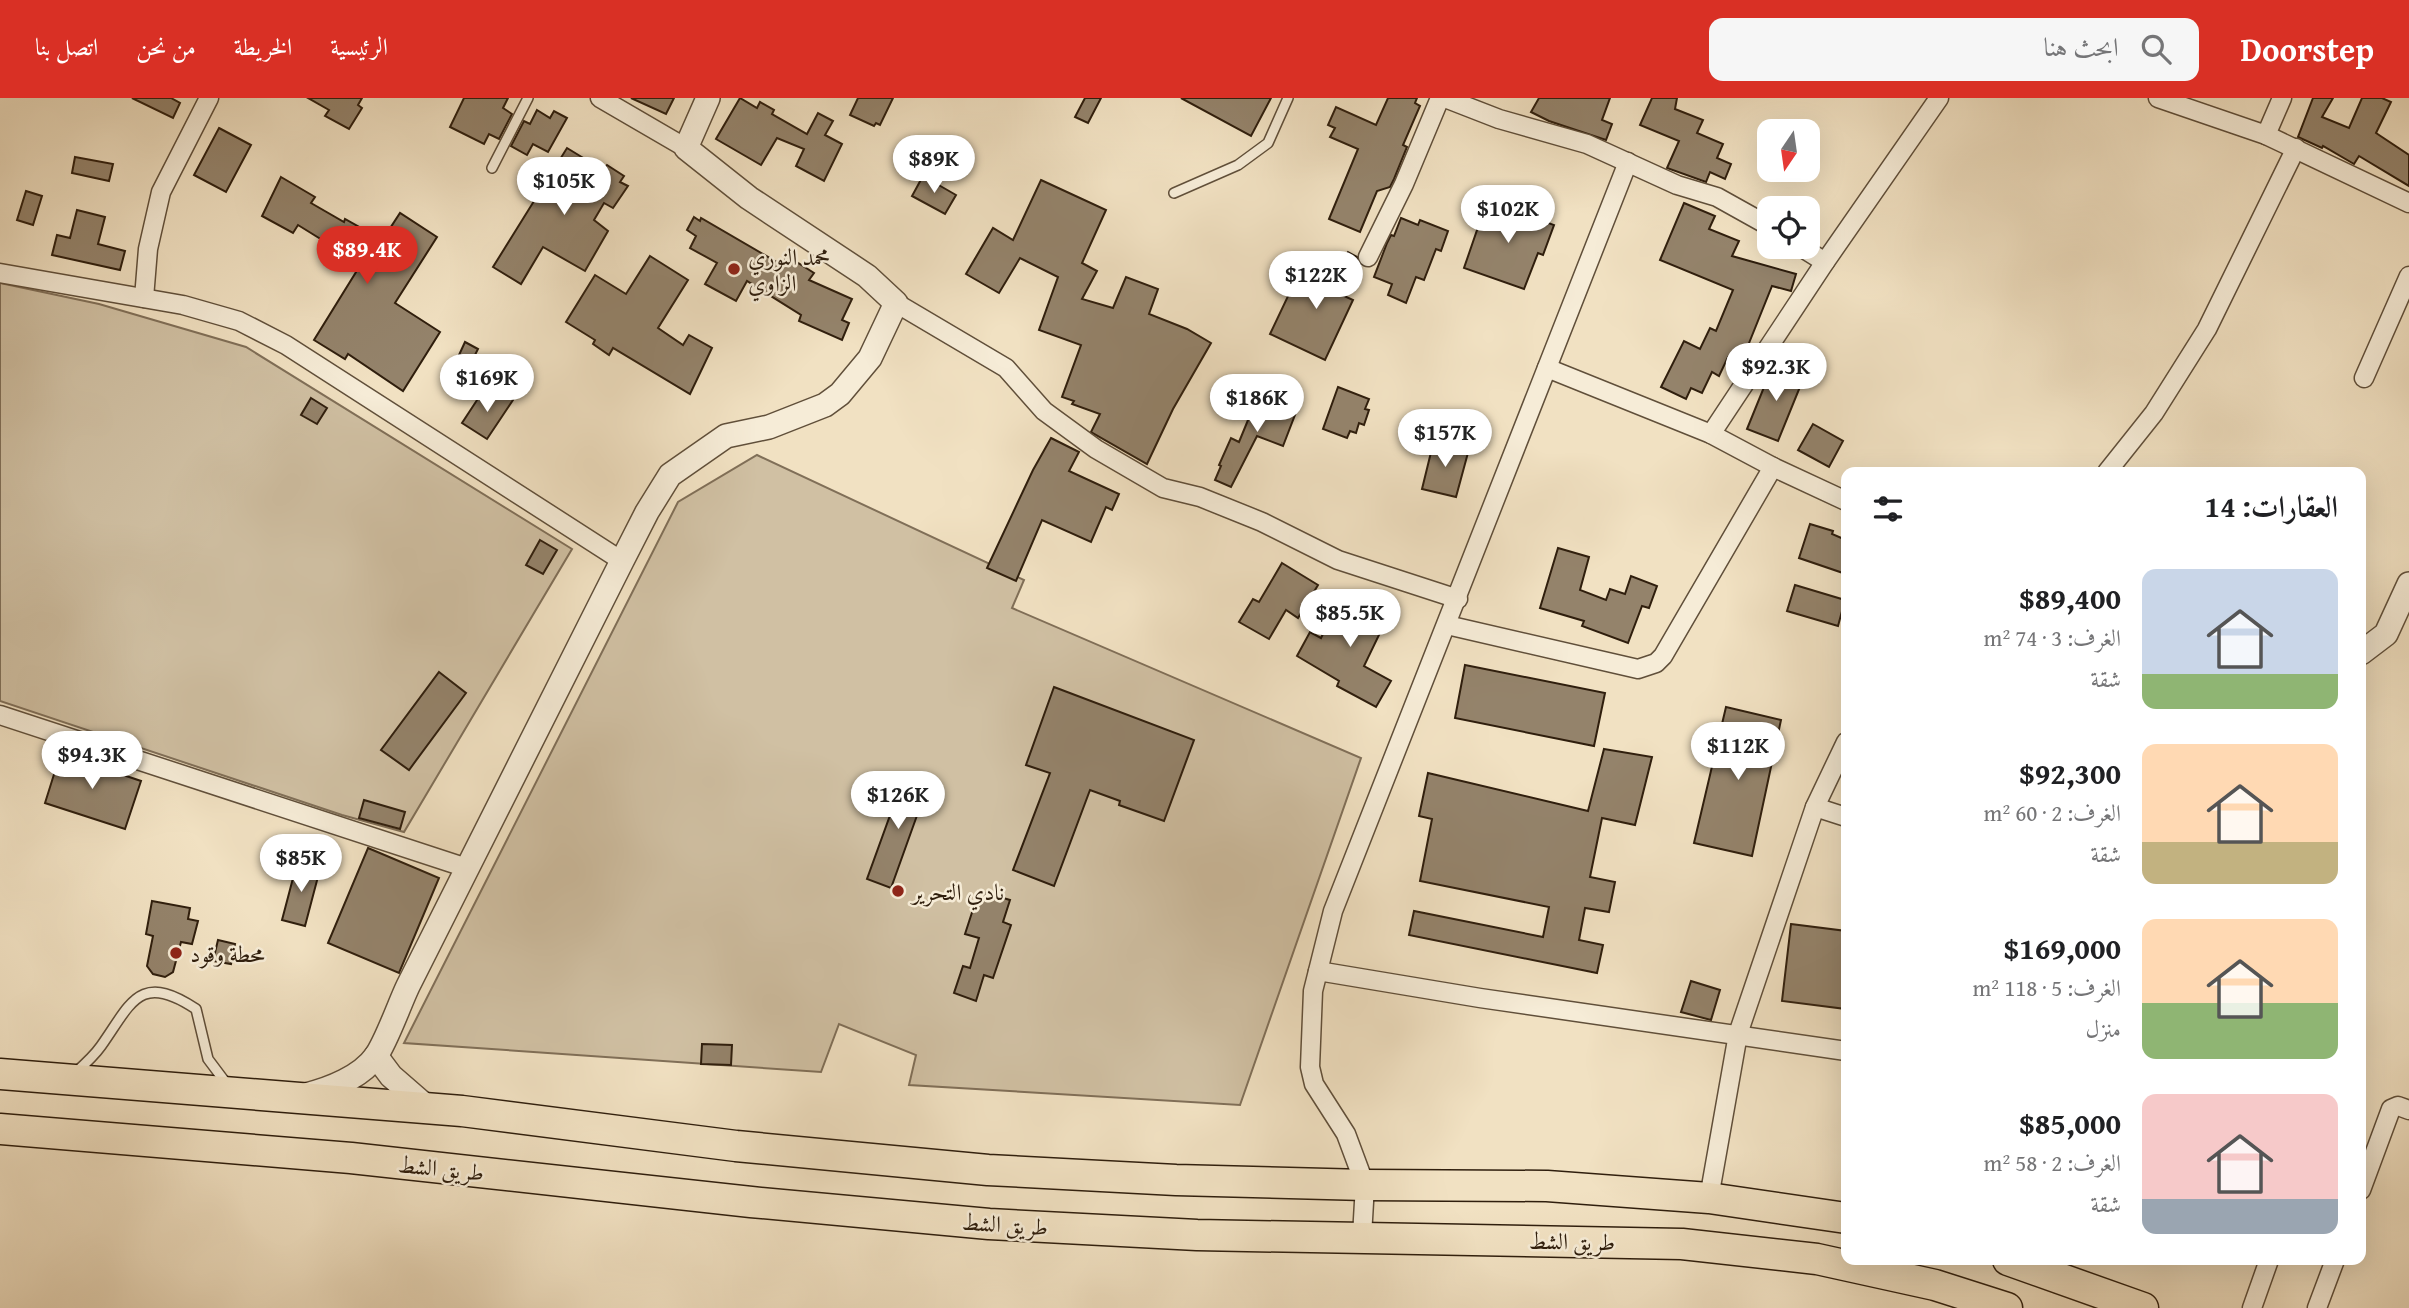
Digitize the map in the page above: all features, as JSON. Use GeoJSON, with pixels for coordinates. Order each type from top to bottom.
{"type":"FeatureCollection","features":[{"type":"Feature","properties":{"kind":"highway"},"geometry":{"type":"LineString","coordinates":[[0,1074],[429,1109],[736,1146],[988,1170],[1176,1180],[1547,1186],[1709,1198],[1841,1217]]}},
{"type":"Feature","properties":{"kind":"highway","name":"طريق الشط"},"geometry":{"type":"LineString","coordinates":[[0,1129],[351,1158],[751,1202],[989,1224],[1196,1235],[1362,1236],[1695,1245],[1841,1264]]}},
{"type":"Feature","properties":{"kind":"highway","name":"طريق الشط"},"geometry":{"type":"LineString","coordinates":[[1844,1265],[1935,1285],[2007,1308]]}},
{"type":"Feature","properties":{"kind":"highway"},"geometry":{"type":"LineString","coordinates":[[2040,1265],[2065,1269],[2143,1308]]}},
{"type":"Feature","properties":{"kind":"street"},"geometry":{"type":"LineString","coordinates":[[144,298],[148,249],[161,192],[209,98]]}},
{"type":"Feature","properties":{"kind":"street"},"geometry":{"type":"LineString","coordinates":[[600,98],[686,148],[749,198],[867,276],[896,303],[1006,368],[1044,411],[1096,449],[1163,488],[1200,497],[1262,522],[1338,560],[1458,599]]}},
{"type":"Feature","properties":{"kind":"street"},"geometry":{"type":"LineString","coordinates":[[686,148],[708,98]]}},
{"type":"Feature","properties":{"kind":"street"},"geometry":{"type":"LineString","coordinates":[[1368,257],[1442,98],[1499,119],[1587,144],[1677,185],[1717,197],[1757,219]]}},
{"type":"Feature","properties":{"kind":"street"},"geometry":{"type":"LineString","coordinates":[[1711,434],[1825,262],[1939,98]]}},
{"type":"Feature","properties":{"kind":"street"},"geometry":{"type":"LineString","coordinates":[[2158,98],[2266,135],[2409,203]]}},
{"type":"Feature","properties":{"kind":"street"},"geometry":{"type":"LineString","coordinates":[[2266,135],[2282,98]]}},
{"type":"Feature","properties":{"kind":"street"},"geometry":{"type":"LineString","coordinates":[[2111,467],[2154,413],[2207,328],[2295,148]]}},
{"type":"Feature","properties":{"kind":"street"},"geometry":{"type":"LineString","coordinates":[[1362,1236],[1365,1185],[1346,1134],[1314,1084],[1310,1067],[1313,991],[1333,911],[1628,162]]}},
{"type":"Feature","properties":{"kind":"street"},"geometry":{"type":"LineString","coordinates":[[1820,259],[1825,262]]}},
{"type":"Feature","properties":{"kind":"street"},"geometry":{"type":"LineString","coordinates":[[0,273],[183,305],[239,321],[286,345],[622,561]]}},
{"type":"Feature","properties":{"kind":"street"},"geometry":{"type":"LineString","coordinates":[[2364,378],[2409,276]]}},
{"type":"Feature","properties":{"kind":"street"},"geometry":{"type":"LineString","coordinates":[[296,1097],[326,1090],[353,1076],[376,1056],[408,986],[622,561],[670,475],[726,436],[769,426],[825,405],[840,394],[870,358],[896,303]]}},
{"type":"Feature","properties":{"kind":"street"},"geometry":{"type":"LineString","coordinates":[[1547,368],[1711,434],[1841,499]]}},
{"type":"Feature","properties":{"kind":"street"},"geometry":{"type":"LineString","coordinates":[[1447,625],[1638,668],[1656,663],[1663,656],[1773,467]]}},
{"type":"Feature","properties":{"kind":"street"},"geometry":{"type":"LineString","coordinates":[[2366,649],[2386,634],[2409,584]]}},
{"type":"Feature","properties":{"kind":"street"},"geometry":{"type":"LineString","coordinates":[[0,715],[467,868]]}},
{"type":"Feature","properties":{"kind":"street"},"geometry":{"type":"LineString","coordinates":[[1709,1198],[1738,1034],[1815,807],[1841,752]]}},
{"type":"Feature","properties":{"kind":"street"},"geometry":{"type":"LineString","coordinates":[[1815,807],[1841,815]]}},
{"type":"Feature","properties":{"kind":"street"},"geometry":{"type":"LineString","coordinates":[[1318,971],[1479,998],[1841,1050]]}},
{"type":"Feature","properties":{"kind":"street"},"geometry":{"type":"LineString","coordinates":[[376,1056],[391,1076],[429,1109]]}},
{"type":"Feature","properties":{"kind":"street"},"geometry":{"type":"LineString","coordinates":[[2366,1176],[2391,1108],[2398,1106],[2409,1110]]}},
{"type":"Feature","properties":{"kind":"street"},"geometry":{"type":"LineString","coordinates":[[2252,1308],[2267,1265]]}},
{"type":"Feature","properties":{"kind":"street"},"geometry":{"type":"LineString","coordinates":[[2317,1308],[2333,1265]]}},
{"type":"Feature","properties":{"kind":"lane"},"geometry":{"type":"LineString","coordinates":[[492,168],[528,98]]}},
{"type":"Feature","properties":{"kind":"lane"},"geometry":{"type":"LineString","coordinates":[[1174,193],[1238,165],[1268,143],[1288,98]]}},
{"type":"Feature","properties":{"kind":"lane"},"geometry":{"type":"LineString","coordinates":[[69,1079],[100,1048],[120,1015],[136,997],[150,993],[177,996],[196,1009],[208,1059],[233,1093]]}},
{"type":"Feature","properties":{"kind":"shaded area"},"geometry":{"type":"Polygon","coordinates":[[[0,283],[99,304],[246,347],[572,549],[404,832],[342,815],[0,701],[0,283]]]}},
{"type":"Feature","properties":{"kind":"shaded area","name":"نادي التحرير"},"geometry":{"type":"Polygon","coordinates":[[[757,455],[1024,580],[1012,608],[1361,758],[1240,1105],[909,1085],[916,1055],[839,1024],[821,1072],[404,1043],[678,502],[757,455]]]}},
{"type":"Feature","properties":{"kind":"building"},"geometry":{"type":"Polygon","coordinates":[[[132,98],[171,98],[180,103],[173,118],[132,98]]]}},
{"type":"Feature","properties":{"kind":"building"},"geometry":{"type":"Polygon","coordinates":[[[308,98],[362,98],[358,105],[362,108],[349,129],[325,116],[329,110],[308,98]]]}},
{"type":"Feature","properties":{"kind":"building"},"geometry":{"type":"Polygon","coordinates":[[[464,98],[508,98],[503,108],[512,114],[499,139],[489,134],[484,144],[450,127],[464,98]]]}},
{"type":"Feature","properties":{"kind":"building"},"geometry":{"type":"Polygon","coordinates":[[[631,98],[674,98],[666,114],[631,98]]]}},
{"type":"Feature","properties":{"kind":"building"},"geometry":{"type":"Polygon","coordinates":[[[740,98],[757,108],[760,102],[774,110],[772,114],[807,134],[818,113],[833,121],[825,135],[842,144],[824,181],[796,166],[804,149],[777,138],[761,165],[716,139],[740,98]]]}},
{"type":"Feature","properties":{"kind":"building"},"geometry":{"type":"Polygon","coordinates":[[[858,98],[893,98],[880,125],[876,123],[874,126],[850,115],[858,98]]]}},
{"type":"Feature","properties":{"kind":"building"},"geometry":{"type":"Polygon","coordinates":[[[1085,98],[1101,98],[1088,123],[1075,117],[1085,98]]]}},
{"type":"Feature","properties":{"kind":"building"},"geometry":{"type":"Polygon","coordinates":[[[1181,98],[1271,98],[1251,136],[1181,98]]]}},
{"type":"Feature","properties":{"kind":"building"},"geometry":{"type":"Polygon","coordinates":[[[1388,98],[1417,98],[1415,103],[1420,106],[1403,145],[1407,147],[1394,179],[1390,187],[1377,191],[1360,232],[1329,219],[1358,149],[1330,137],[1335,128],[1328,125],[1336,107],[1376,125],[1388,98]]]}},
{"type":"Feature","properties":{"kind":"building"},"geometry":{"type":"Polygon","coordinates":[[[1539,98],[1610,98],[1602,120],[1612,124],[1606,140],[1549,121],[1531,112],[1539,98]]]}},
{"type":"Feature","properties":{"kind":"building"},"geometry":{"type":"Polygon","coordinates":[[[1652,98],[1677,98],[1675,109],[1703,120],[1697,133],[1723,144],[1717,158],[1731,164],[1725,179],[1710,172],[1706,182],[1667,168],[1679,141],[1640,125],[1652,98]]]}},
{"type":"Feature","properties":{"kind":"building"},"geometry":{"type":"Polygon","coordinates":[[[2313,98],[2333,98],[2322,117],[2349,128],[2362,98],[2382,98],[2391,102],[2376,133],[2409,155],[2409,186],[2359,156],[2354,164],[2323,146],[2322,148],[2298,137],[2313,98]]]}},
{"type":"Feature","properties":{"kind":"building"},"geometry":{"type":"Polygon","coordinates":[[[537,110],[550,118],[554,111],[567,118],[548,152],[533,144],[527,155],[511,146],[524,121],[530,124],[537,110]]]}},
{"type":"Feature","properties":{"kind":"building"},"geometry":{"type":"Polygon","coordinates":[[[219,128],[251,145],[226,192],[194,175],[219,128]]]}},
{"type":"Feature","properties":{"kind":"building"},"geometry":{"type":"Polygon","coordinates":[[[567,148],[603,170],[607,165],[624,176],[620,182],[628,186],[613,208],[604,203],[594,220],[608,231],[585,271],[543,247],[521,284],[493,267],[567,148]]]}},
{"type":"Feature","properties":{"kind":"building"},"geometry":{"type":"Polygon","coordinates":[[[75,157],[113,164],[109,181],[72,173],[75,157]]]}},
{"type":"Feature","properties":{"kind":"building"},"geometry":{"type":"Polygon","coordinates":[[[923,176],[956,195],[945,214],[912,196],[923,176]]]}},
{"type":"Feature","properties":{"kind":"building"},"geometry":{"type":"Polygon","coordinates":[[[281,177],[315,197],[311,203],[379,238],[383,239],[400,213],[437,237],[395,303],[440,332],[403,391],[348,354],[345,359],[314,340],[361,264],[298,225],[293,233],[262,216],[281,177]]]}},
{"type":"Feature","properties":{"kind":"building"},"geometry":{"type":"Polygon","coordinates":[[[1041,180],[1106,210],[1082,263],[1097,271],[1082,299],[1113,308],[1126,277],[1158,289],[1149,314],[1187,329],[1211,343],[1173,409],[1147,464],[1091,432],[1100,414],[1072,404],[1074,401],[1062,397],[1081,345],[1039,330],[1058,277],[1020,258],[999,293],[966,274],[993,228],[1013,240],[1041,180]]]}},
{"type":"Feature","properties":{"kind":"building"},"geometry":{"type":"Polygon","coordinates":[[[26,191],[42,196],[33,225],[17,220],[26,191]]]}},
{"type":"Feature","properties":{"kind":"building"},"geometry":{"type":"Polygon","coordinates":[[[1487,201],[1554,225],[1543,255],[1538,253],[1524,289],[1464,268],[1487,201]]]}},
{"type":"Feature","properties":{"kind":"building"},"geometry":{"type":"Polygon","coordinates":[[[1684,203],[1715,216],[1709,229],[1739,241],[1732,256],[1796,274],[1791,291],[1772,286],[1741,363],[1728,357],[1719,376],[1712,372],[1702,393],[1691,388],[1686,399],[1661,387],[1684,341],[1700,349],[1710,328],[1716,331],[1733,290],[1660,260],[1684,203]]]}},
{"type":"Feature","properties":{"kind":"building"},"geometry":{"type":"Polygon","coordinates":[[[77,210],[105,217],[98,244],[125,251],[120,270],[52,255],[57,235],[70,238],[77,210]]]}},
{"type":"Feature","properties":{"kind":"building"},"geometry":{"type":"Polygon","coordinates":[[[694,217],[700,221],[701,218],[782,265],[787,256],[814,273],[809,280],[852,299],[842,320],[849,323],[842,340],[799,321],[801,315],[747,281],[736,301],[705,284],[717,263],[690,248],[696,236],[687,230],[694,217]]]}},
{"type":"Feature","properties":{"kind":"building"},"geometry":{"type":"Polygon","coordinates":[[[1401,218],[1418,225],[1420,220],[1448,231],[1441,251],[1436,249],[1424,280],[1416,277],[1406,303],[1388,295],[1392,284],[1374,277],[1387,243],[1391,235],[1394,236],[1401,218]]]}},
{"type":"Feature","properties":{"kind":"building"},"geometry":{"type":"Polygon","coordinates":[[[1348,252],[1357,257],[1360,265],[1342,295],[1353,300],[1325,360],[1270,334],[1298,275],[1327,288],[1348,252]]]}},
{"type":"Feature","properties":{"kind":"building"},"geometry":{"type":"Polygon","coordinates":[[[650,256],[688,280],[658,328],[683,345],[689,335],[712,348],[690,394],[613,348],[609,355],[593,344],[595,340],[566,322],[595,275],[626,294],[650,256]]]}},
{"type":"Feature","properties":{"kind":"building"},"geometry":{"type":"Polygon","coordinates":[[[465,342],[478,349],[472,361],[459,355],[465,342]]]}},
{"type":"Feature","properties":{"kind":"building"},"geometry":{"type":"Polygon","coordinates":[[[1773,365],[1804,377],[1778,441],[1747,429],[1773,365]]]}},
{"type":"Feature","properties":{"kind":"building"},"geometry":{"type":"Polygon","coordinates":[[[1338,387],[1369,399],[1364,425],[1359,423],[1356,433],[1350,431],[1347,438],[1323,429],[1338,387]]]}},
{"type":"Feature","properties":{"kind":"building"},"geometry":{"type":"Polygon","coordinates":[[[499,390],[513,400],[487,439],[462,423],[481,394],[492,401],[499,390]]]}},
{"type":"Feature","properties":{"kind":"building"},"geometry":{"type":"Polygon","coordinates":[[[1262,393],[1298,407],[1283,446],[1257,436],[1231,487],[1215,480],[1221,466],[1219,465],[1231,438],[1239,442],[1262,393]]]}},
{"type":"Feature","properties":{"kind":"building"},"geometry":{"type":"Polygon","coordinates":[[[311,398],[327,408],[317,424],[301,415],[311,398]]]}},
{"type":"Feature","properties":{"kind":"building"},"geometry":{"type":"Polygon","coordinates":[[[1813,424],[1843,441],[1829,467],[1798,450],[1813,424]]]}},
{"type":"Feature","properties":{"kind":"building"},"geometry":{"type":"Polygon","coordinates":[[[1051,438],[1079,452],[1069,471],[1119,494],[1112,510],[1106,507],[1091,542],[1042,520],[1016,581],[987,568],[1051,438]]]}},
{"type":"Feature","properties":{"kind":"building"},"geometry":{"type":"Polygon","coordinates":[[[1434,440],[1469,449],[1456,497],[1422,489],[1434,440]]]}},
{"type":"Feature","properties":{"kind":"building"},"geometry":{"type":"Polygon","coordinates":[[[1810,524],[1833,531],[1832,534],[1841,538],[1841,572],[1799,558],[1810,524]]]}},
{"type":"Feature","properties":{"kind":"building"},"geometry":{"type":"Polygon","coordinates":[[[540,540],[557,550],[543,574],[526,565],[540,540]]]}},
{"type":"Feature","properties":{"kind":"building"},"geometry":{"type":"Polygon","coordinates":[[[1558,548],[1589,557],[1580,590],[1606,600],[1610,589],[1625,594],[1631,576],[1657,586],[1649,608],[1642,606],[1628,643],[1582,626],[1584,621],[1540,608],[1558,548]]]}},
{"type":"Feature","properties":{"kind":"building"},"geometry":{"type":"Polygon","coordinates":[[[1282,563],[1318,585],[1298,618],[1286,610],[1269,639],[1239,622],[1253,599],[1259,602],[1282,563]]]}},
{"type":"Feature","properties":{"kind":"building"},"geometry":{"type":"Polygon","coordinates":[[[1795,585],[1841,599],[1838,626],[1787,611],[1795,585]]]}},
{"type":"Feature","properties":{"kind":"building"},"geometry":{"type":"Polygon","coordinates":[[[1362,596],[1391,610],[1364,666],[1391,681],[1376,707],[1337,686],[1339,681],[1297,656],[1310,632],[1321,638],[1340,598],[1357,606],[1362,596]]]}},
{"type":"Feature","properties":{"kind":"building"},"geometry":{"type":"Polygon","coordinates":[[[1465,665],[1605,693],[1594,746],[1455,718],[1465,665]]]}},
{"type":"Feature","properties":{"kind":"building"},"geometry":{"type":"Polygon","coordinates":[[[439,672],[466,693],[409,770],[381,750],[439,672]]]}},
{"type":"Feature","properties":{"kind":"building"},"geometry":{"type":"Polygon","coordinates":[[[1054,687],[1194,740],[1164,821],[1119,805],[1120,801],[1090,790],[1054,886],[1013,870],[1050,773],[1026,765],[1054,687]]]}},
{"type":"Feature","properties":{"kind":"building"},"geometry":{"type":"Polygon","coordinates":[[[1726,707],[1781,720],[1752,856],[1694,843],[1726,707]]]}},
{"type":"Feature","properties":{"kind":"building"},"geometry":{"type":"Polygon","coordinates":[[[1604,749],[1652,757],[1635,825],[1602,818],[1590,877],[1615,882],[1609,912],[1585,908],[1579,940],[1603,945],[1597,973],[1409,935],[1414,911],[1543,937],[1549,907],[1420,881],[1432,819],[1419,816],[1428,773],[1588,811],[1604,749]]]}},
{"type":"Feature","properties":{"kind":"building"},"geometry":{"type":"Polygon","coordinates":[[[52,751],[141,781],[125,829],[45,803],[56,768],[47,765],[52,751]]]}},
{"type":"Feature","properties":{"kind":"building"},"geometry":{"type":"Polygon","coordinates":[[[905,774],[929,782],[891,888],[867,879],[905,774]]]}},
{"type":"Feature","properties":{"kind":"building"},"geometry":{"type":"Polygon","coordinates":[[[364,800],[405,812],[400,829],[359,818],[364,800]]]}},
{"type":"Feature","properties":{"kind":"building"},"geometry":{"type":"Polygon","coordinates":[[[368,848],[439,878],[399,973],[328,943],[368,848]]]}},
{"type":"Feature","properties":{"kind":"building"},"geometry":{"type":"Polygon","coordinates":[[[297,863],[320,869],[305,926],[282,920],[297,863]]]}},
{"type":"Feature","properties":{"kind":"building"},"geometry":{"type":"Polygon","coordinates":[[[979,891],[1010,900],[1003,922],[1011,925],[993,978],[984,975],[976,1001],[954,993],[963,966],[970,968],[979,938],[965,934],[979,891]]]}},
{"type":"Feature","properties":{"kind":"building"},"geometry":{"type":"Polygon","coordinates":[[[152,901],[190,908],[188,919],[198,921],[192,944],[181,942],[173,972],[165,977],[153,974],[147,966],[153,936],[146,934],[152,901]]]}},
{"type":"Feature","properties":{"kind":"building"},"geometry":{"type":"Polygon","coordinates":[[[1791,924],[1841,930],[1841,1008],[1782,1001],[1791,924]]]}},
{"type":"Feature","properties":{"kind":"building"},"geometry":{"type":"Polygon","coordinates":[[[218,940],[235,944],[231,964],[213,961],[218,940]]]}},
{"type":"Feature","properties":{"kind":"building"},"geometry":{"type":"Polygon","coordinates":[[[1691,981],[1720,990],[1711,1020],[1681,1012],[1691,981]]]}},
{"type":"Feature","properties":{"kind":"building"},"geometry":{"type":"Polygon","coordinates":[[[702,1044],[732,1045],[731,1065],[701,1064],[702,1044]]]}},
{"type":"Feature","properties":{"kind":"place","name":"محمد النوري الزاوي"},"geometry":{"type":"Point","coordinates":[734,269]}},
{"type":"Feature","properties":{"kind":"place","name":"نادي التحرير"},"geometry":{"type":"Point","coordinates":[898,891]}},
{"type":"Feature","properties":{"kind":"place","name":"محطة وقود"},"geometry":{"type":"Point","coordinates":[176,953]}}]}
